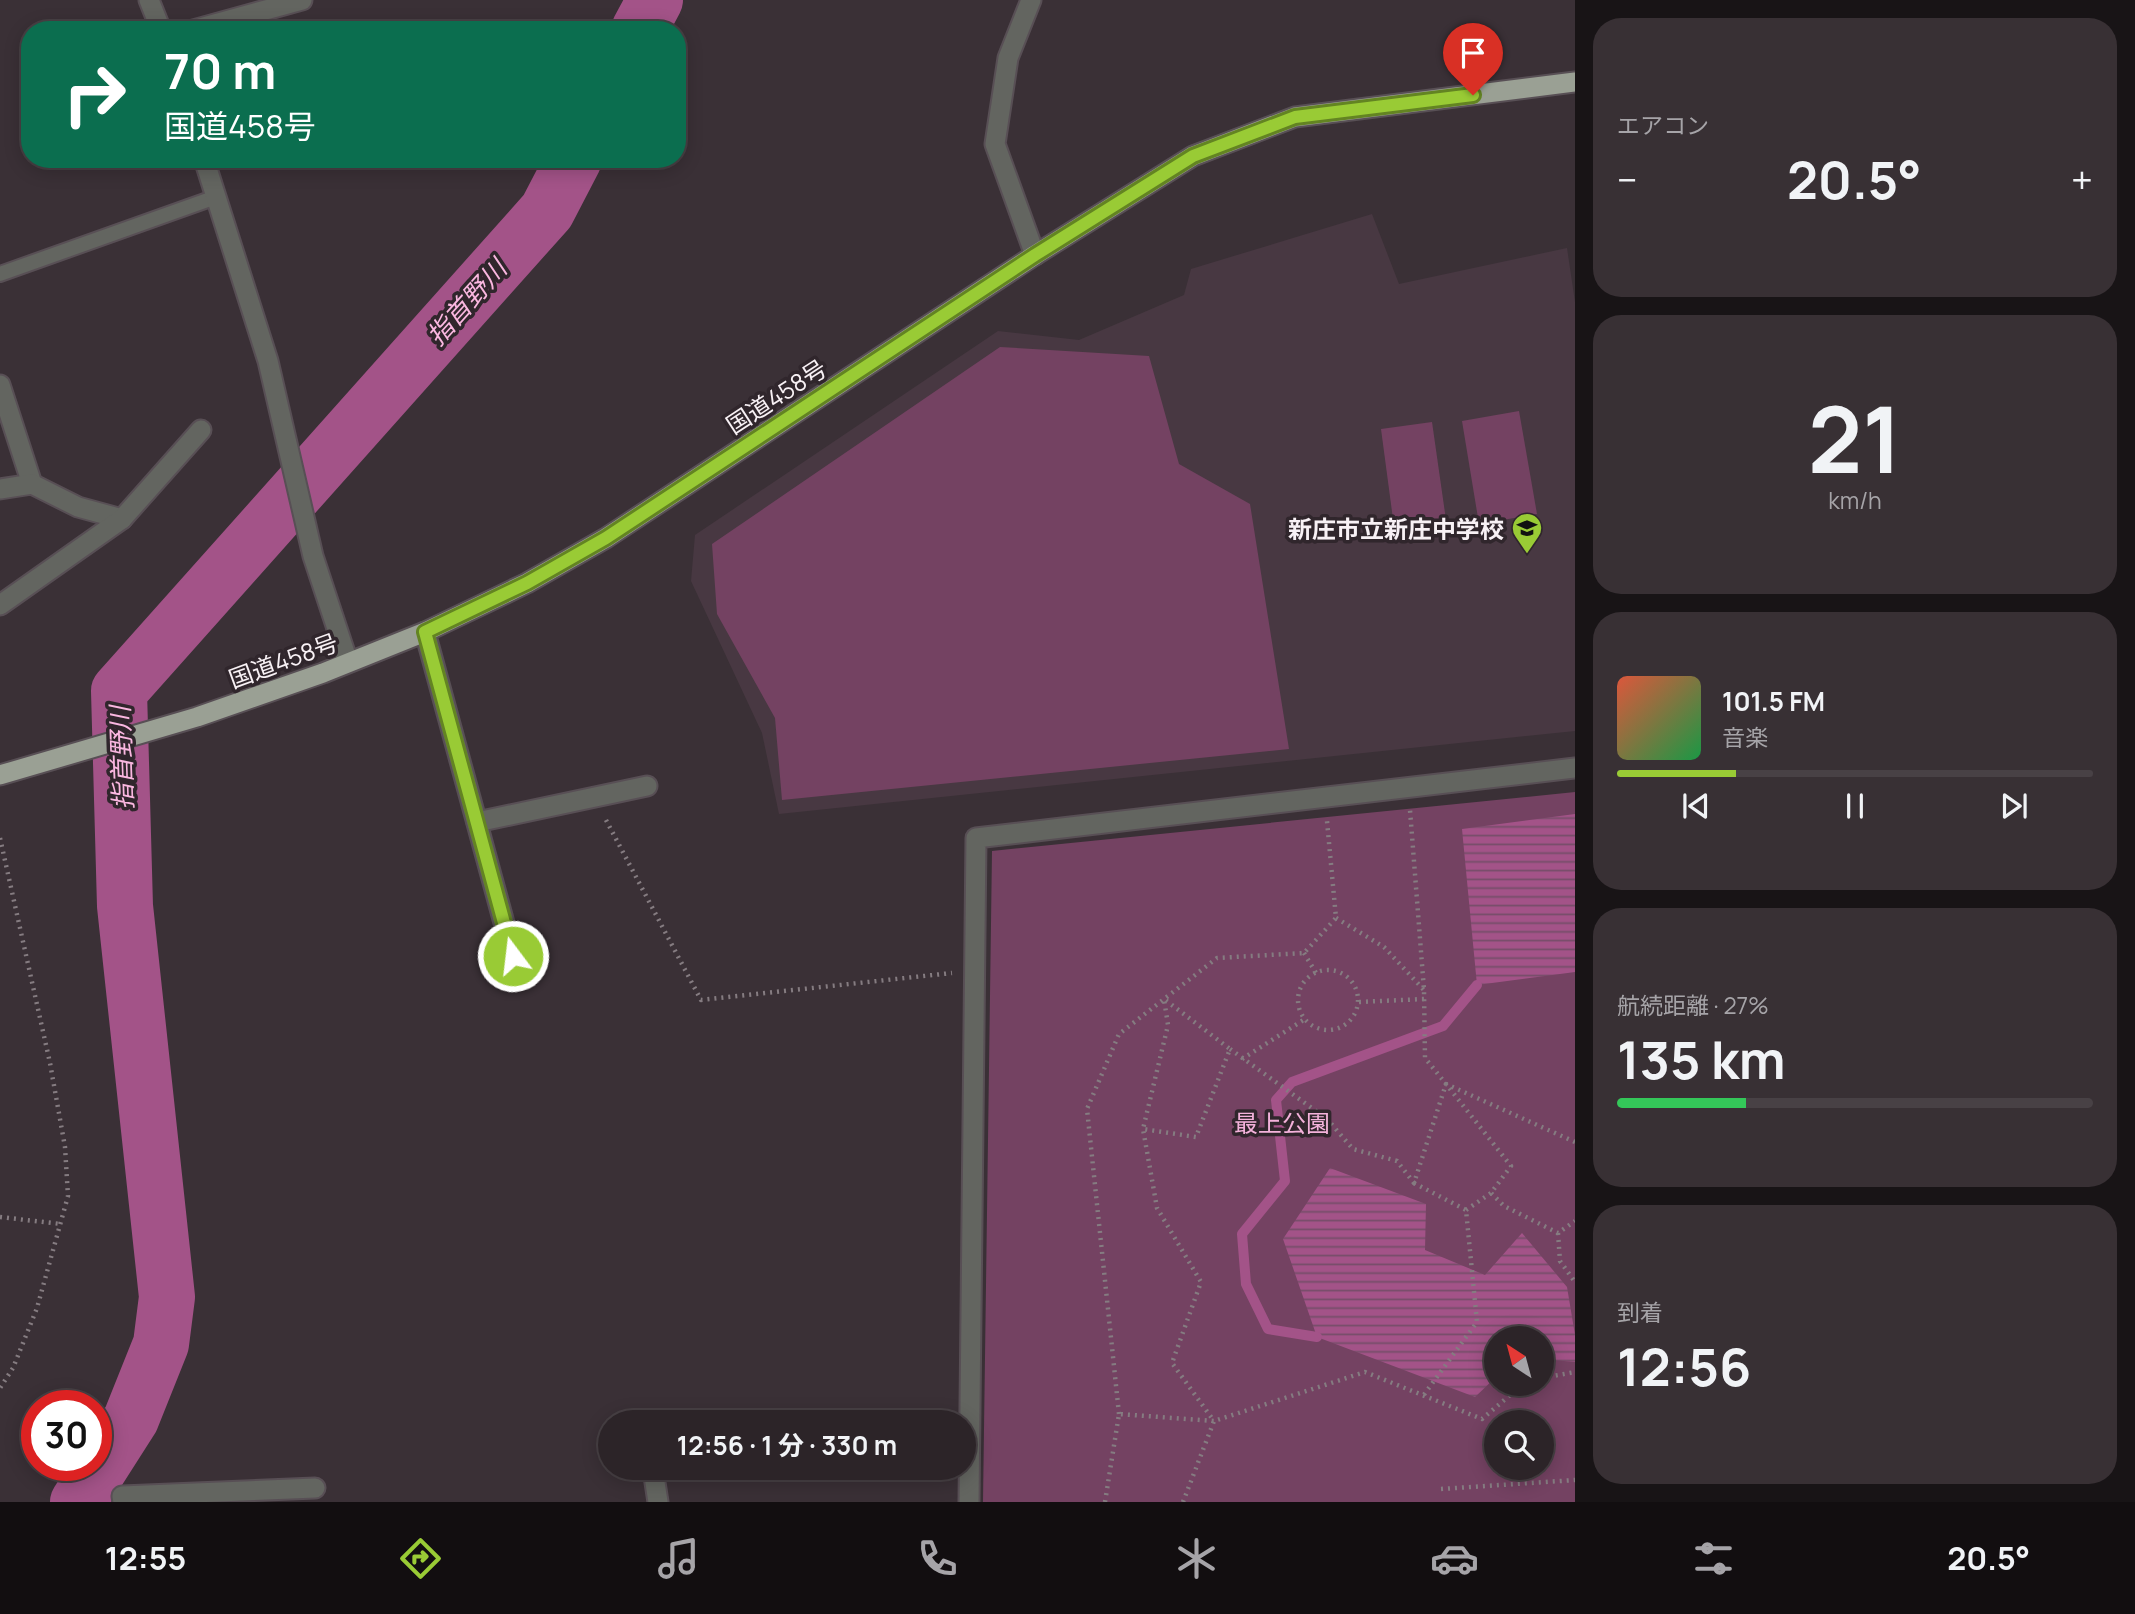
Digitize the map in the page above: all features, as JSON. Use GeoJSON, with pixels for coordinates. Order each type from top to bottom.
{"type":"FeatureCollection","features":[{"type":"Feature","properties":{"kind":"highway","name":"国道458号"},"geometry":{"type":"LineString","coordinates":[[0,775],[71,752],[198,717],[425,632],[527,583],[606,538],[1035,255],[1193,156],[1295,117],[1575,82]]}},
{"type":"Feature","properties":{"kind":"street"},"geometry":{"type":"LineString","coordinates":[[149,0],[157,21]]}},
{"type":"Feature","properties":{"kind":"street"},"geometry":{"type":"LineString","coordinates":[[225,21],[302,0]]}},
{"type":"Feature","properties":{"kind":"street"},"geometry":{"type":"LineString","coordinates":[[1031,0],[1008,58],[995,144],[1035,255]]}},
{"type":"Feature","properties":{"kind":"street"},"geometry":{"type":"LineString","coordinates":[[207,168],[268,361],[313,556],[348,662]]}},
{"type":"Feature","properties":{"kind":"street"},"geometry":{"type":"LineString","coordinates":[[0,385],[32,484]]}},
{"type":"Feature","properties":{"kind":"street"},"geometry":{"type":"LineString","coordinates":[[0,605],[122,519],[201,430]]}},
{"type":"Feature","properties":{"kind":"street"},"geometry":{"type":"LineString","coordinates":[[0,489],[32,484],[78,507],[122,519]]}},
{"type":"Feature","properties":{"kind":"street"},"geometry":{"type":"LineString","coordinates":[[425,632],[513,956]]}},
{"type":"Feature","properties":{"kind":"street"},"geometry":{"type":"LineString","coordinates":[[969,1502],[976,838],[1575,768]]}},
{"type":"Feature","properties":{"kind":"street"},"geometry":{"type":"LineString","coordinates":[[477,822],[647,786]]}},
{"type":"Feature","properties":{"kind":"street"},"geometry":{"type":"LineString","coordinates":[[655,1480],[658,1502]]}},
{"type":"Feature","properties":{"kind":"street"},"geometry":{"type":"LineString","coordinates":[[123,1502],[122,1496],[315,1488]]}},
{"type":"Feature","properties":{"kind":"lane"},"geometry":{"type":"LineString","coordinates":[[0,274],[216,197]]}},
{"type":"Feature","properties":{"kind":"path"},"geometry":{"type":"LineString","coordinates":[[1408,788],[1424,990],[1425,1058],[1511,1166],[1491,1193],[1466,1210]]}},
{"type":"Feature","properties":{"kind":"path"},"geometry":{"type":"LineString","coordinates":[[594,797],[701,1000],[974,971]]}},
{"type":"Feature","properties":{"kind":"path"},"geometry":{"type":"LineString","coordinates":[[1105,1502],[1119,1414],[1087,1109],[1119,1034],[1217,958],[1304,953],[1336,918],[1324,797]]}},
{"type":"Feature","properties":{"kind":"path"},"geometry":{"type":"LineString","coordinates":[[0,838],[14,909],[32,969],[65,1147],[68,1196],[37,1308],[13,1368],[0,1388]]}},
{"type":"Feature","properties":{"kind":"path"},"geometry":{"type":"LineString","coordinates":[[1336,918],[1384,947],[1424,990]]}},
{"type":"Feature","properties":{"kind":"path"},"geometry":{"type":"LineString","coordinates":[[1304,953],[1316,973]]}},
{"type":"Feature","properties":{"kind":"path"},"geometry":{"type":"LineString","coordinates":[[1329,970],[1347,976],[1354,983],[1359,1002],[1356,1012],[1342,1027],[1322,1030],[1305,1019],[1298,1000],[1304,982],[1316,973],[1329,970]]}},
{"type":"Feature","properties":{"kind":"path"},"geometry":{"type":"LineString","coordinates":[[1164,999],[1326,1119],[1353,1149],[1397,1161],[1414,1183],[1466,1210]]}},
{"type":"Feature","properties":{"kind":"path"},"geometry":{"type":"LineString","coordinates":[[1164,999],[1168,1025],[1143,1129],[1157,1208],[1201,1282],[1172,1363],[1214,1421]]}},
{"type":"Feature","properties":{"kind":"path"},"geometry":{"type":"LineString","coordinates":[[1359,1002],[1424,999]]}},
{"type":"Feature","properties":{"kind":"path"},"geometry":{"type":"LineString","coordinates":[[1242,1059],[1305,1019]]}},
{"type":"Feature","properties":{"kind":"path"},"geometry":{"type":"LineString","coordinates":[[1143,1129],[1196,1137],[1230,1049]]}},
{"type":"Feature","properties":{"kind":"path"},"geometry":{"type":"LineString","coordinates":[[1446,1084],[1575,1142]]}},
{"type":"Feature","properties":{"kind":"path"},"geometry":{"type":"LineString","coordinates":[[1414,1183],[1446,1084]]}},
{"type":"Feature","properties":{"kind":"path"},"geometry":{"type":"LineString","coordinates":[[1491,1193],[1504,1206],[1558,1233]]}},
{"type":"Feature","properties":{"kind":"path"},"geometry":{"type":"LineString","coordinates":[[1423,1396],[1477,1322],[1466,1210]]}},
{"type":"Feature","properties":{"kind":"path"},"geometry":{"type":"LineString","coordinates":[[0,1217],[61,1224]]}},
{"type":"Feature","properties":{"kind":"path"},"geometry":{"type":"LineString","coordinates":[[1558,1233],[1575,1221]]}},
{"type":"Feature","properties":{"kind":"path"},"geometry":{"type":"LineString","coordinates":[[1558,1233],[1560,1261],[1575,1282]]}},
{"type":"Feature","properties":{"kind":"path"},"geometry":{"type":"LineString","coordinates":[[1119,1414],[1214,1421],[1364,1372],[1482,1419],[1509,1396]]}},
{"type":"Feature","properties":{"kind":"path"},"geometry":{"type":"LineString","coordinates":[[1554,1376],[1575,1372]]}},
{"type":"Feature","properties":{"kind":"path"},"geometry":{"type":"LineString","coordinates":[[1183,1502],[1214,1421]]}},
{"type":"Feature","properties":{"kind":"path"},"geometry":{"type":"LineString","coordinates":[[1441,1489],[1575,1480]]}},
{"type":"Feature","properties":{"kind":"shaded area","name":"新庄市立新庄中学校"},"geometry":{"type":"Polygon","coordinates":[[[1372,214],[1399,284],[1567,248],[1575,302],[1575,731],[779,814],[762,733],[691,581],[695,535],[998,331],[1079,340],[1184,295],[1191,269],[1372,214]]]}},
{"type":"Feature","properties":{"kind":"shaded area"},"geometry":{"type":"Polygon","coordinates":[[[1575,814],[1575,972],[1477,985],[1462,829],[1575,814]]]}},
{"type":"Feature","properties":{"kind":"shaded area"},"geometry":{"type":"Polygon","coordinates":[[[1330,1168],[1426,1204],[1425,1250],[1485,1275],[1522,1233],[1567,1287],[1575,1335],[1575,1362],[1554,1360],[1554,1326],[1484,1326],[1484,1388],[1475,1397],[1317,1337],[1283,1239],[1330,1168]]]}},
{"type":"Feature","properties":{"kind":"green space"},"geometry":{"type":"Polygon","coordinates":[[[1000,347],[1149,356],[1179,464],[1250,504],[1289,749],[782,800],[775,718],[717,614],[712,544],[1000,347]]]}},
{"type":"Feature","properties":{"kind":"green space"},"geometry":{"type":"Polygon","coordinates":[[[1519,411],[1537,514],[1479,524],[1462,421],[1519,411]]]}},
{"type":"Feature","properties":{"kind":"green space"},"geometry":{"type":"Polygon","coordinates":[[[1432,422],[1447,527],[1395,534],[1381,429],[1432,422]]]}},
{"type":"Feature","properties":{"kind":"green space","name":"最上公園"},"geometry":{"type":"Polygon","coordinates":[[[1575,792],[1575,1502],[983,1502],[992,851],[1575,792]]]}},
{"type":"Feature","properties":{"kind":"waterway","name":"指首野川"},"geometry":{"type":"LineString","coordinates":[[644,21],[655,0]]}},
{"type":"Feature","properties":{"kind":"waterway","name":"指首野川"},"geometry":{"type":"LineString","coordinates":[[78,1502],[131,1419],[161,1344],[167,1297],[125,906],[119,691],[547,211],[569,168]]}},
{"type":"Feature","properties":{"kind":"waterway"},"geometry":{"type":"LineString","coordinates":[[1317,1337],[1268,1329],[1246,1284],[1242,1234],[1285,1181],[1276,1100],[1292,1082],[1443,1026],[1477,985]]}},
{"type":"Feature","properties":{"kind":"place","name":"新庄市立新庄中学校"},"geometry":{"type":"Point","coordinates":[1527,555]}},
{"type":"Feature","properties":{"kind":"route"},"geometry":{"type":"LineString","coordinates":[[513,956],[425,632],[527,583],[606,538],[1035,255],[1193,156],[1295,117],[1473,95]]}}]}
